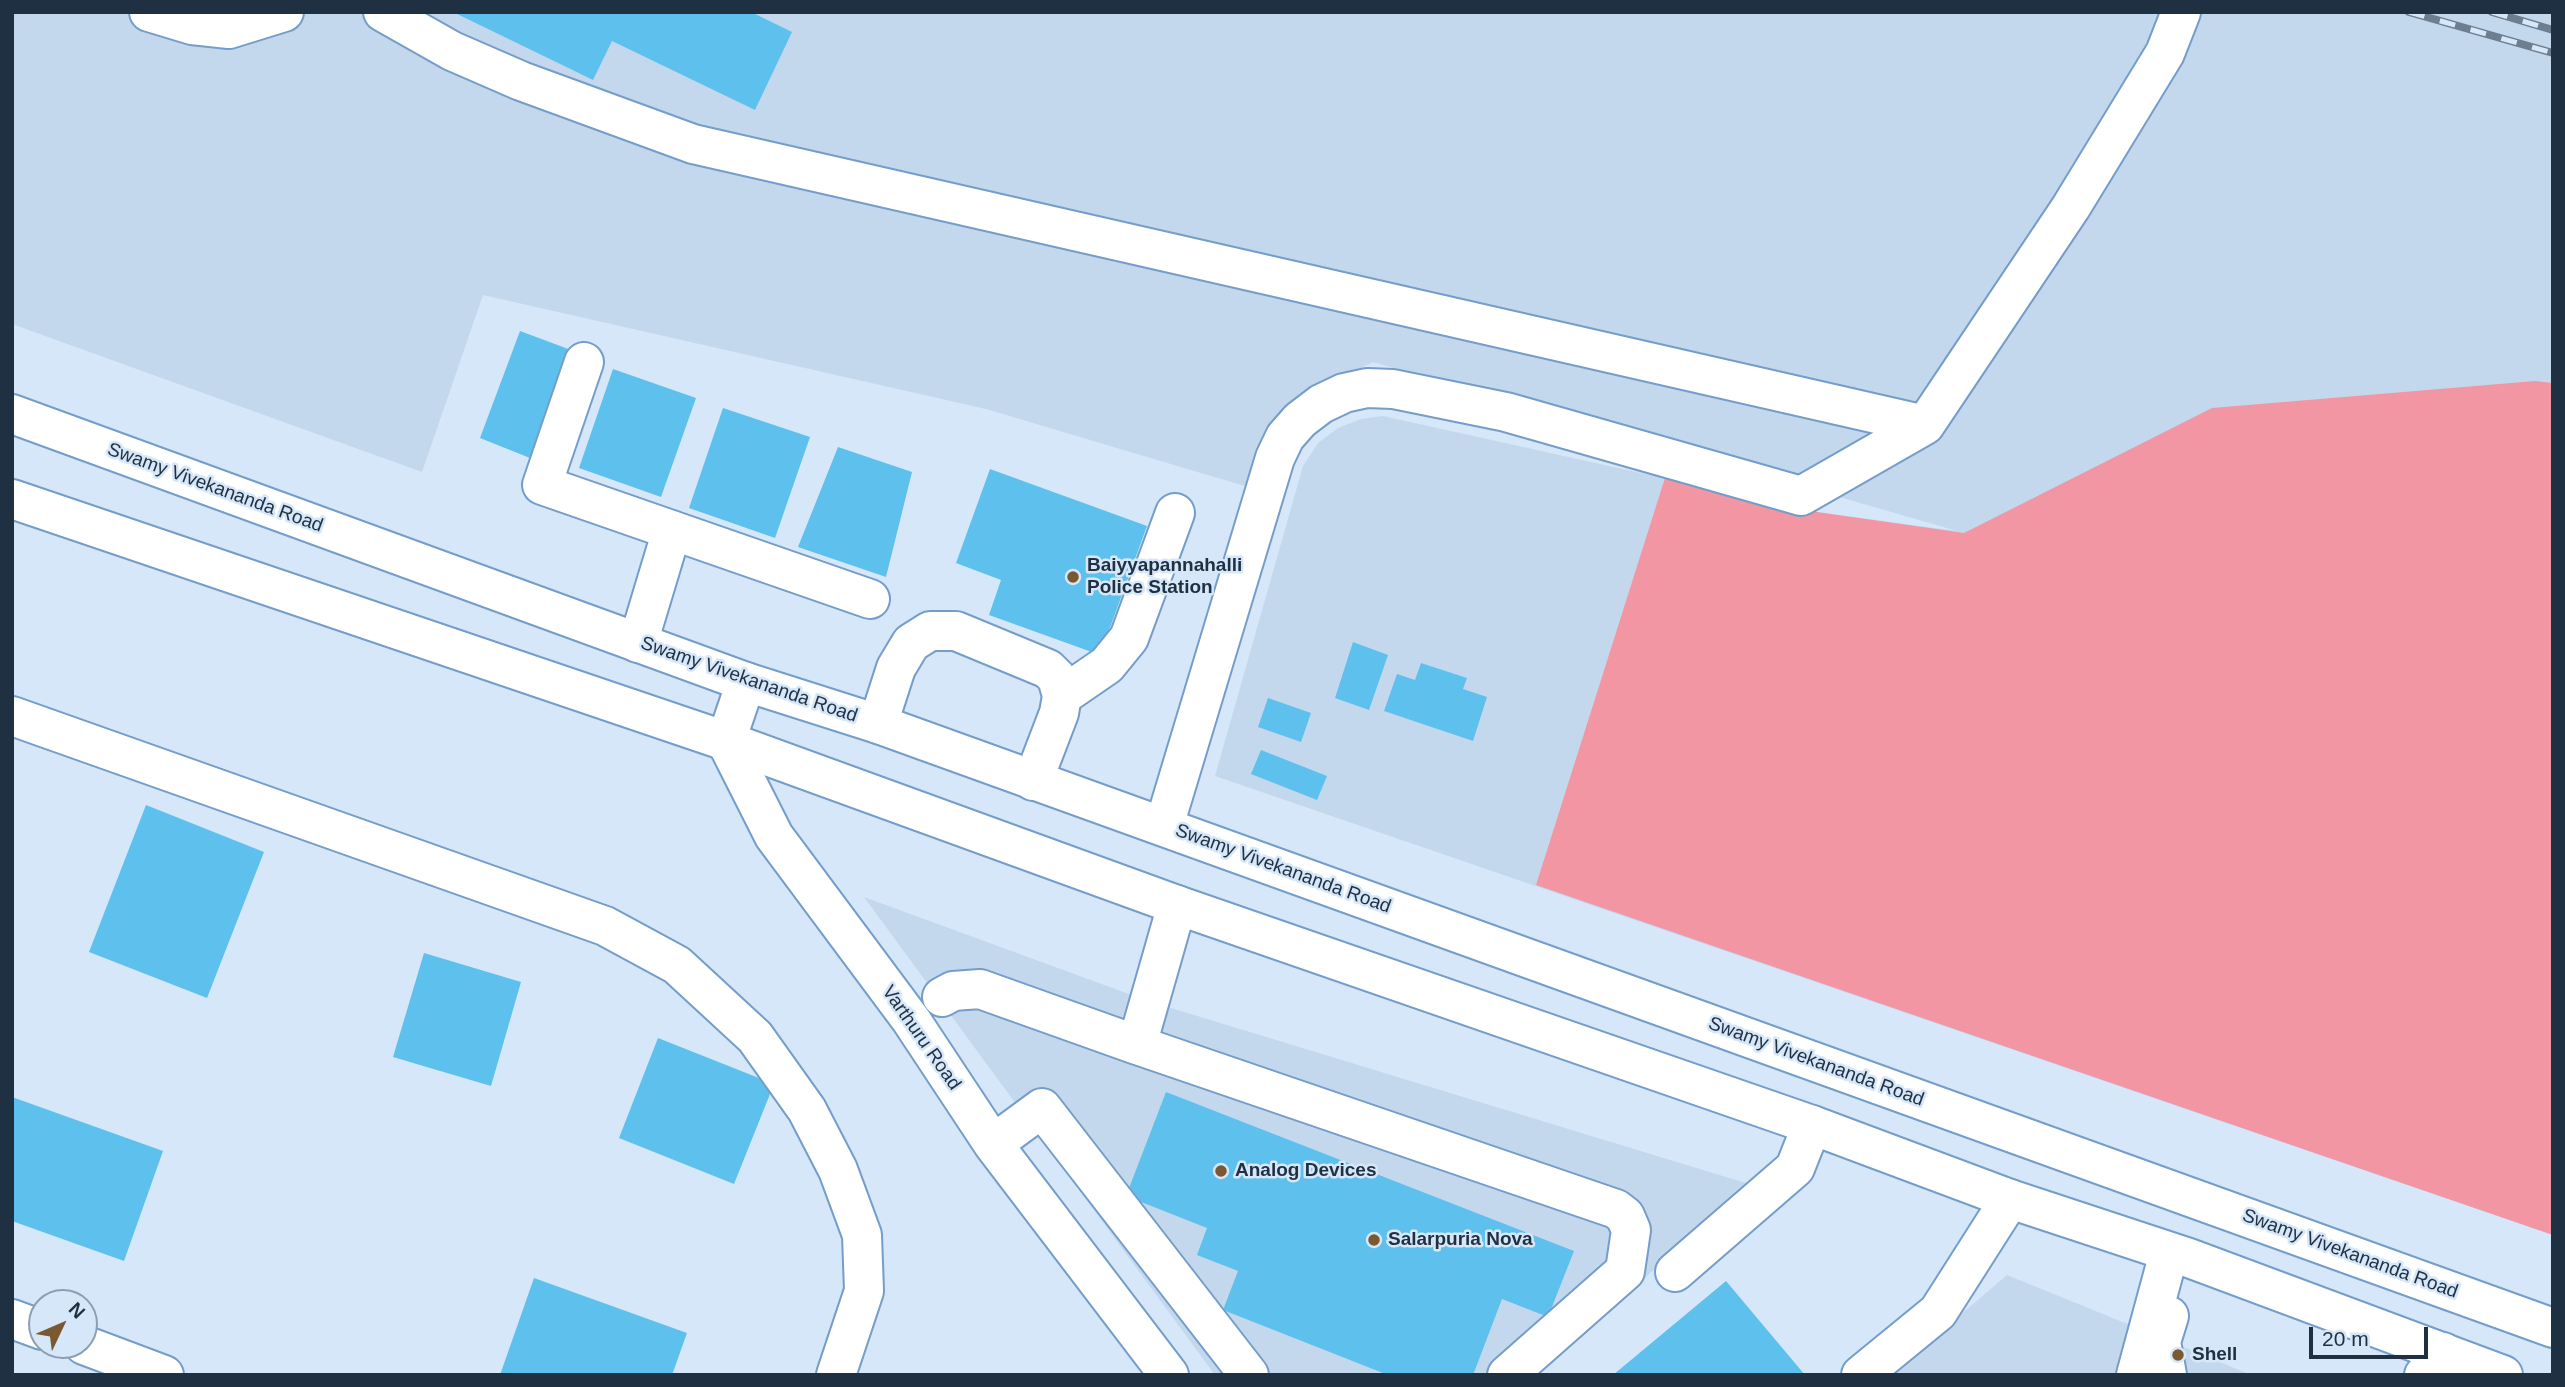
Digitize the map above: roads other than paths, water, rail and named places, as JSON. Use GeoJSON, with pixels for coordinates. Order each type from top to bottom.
{"type":"FeatureCollection","features":[{"type":"Feature","properties":{"kind":"main road"},"geometry":{"type":"LineString","coordinates":[[149,12],[192,25],[229,29],[284,12]]}},
{"type":"Feature","properties":{"kind":"main road"},"geometry":{"type":"LineString","coordinates":[[383,12],[452,51],[520,81],[693,144],[1926,425]]}},
{"type":"Feature","properties":{"kind":"main road"},"geometry":{"type":"LineString","coordinates":[[1164,826],[1275,458],[1285,437],[1300,420],[1321,404],[1344,393],[1367,388],[1393,389],[1506,412],[1801,496],[1926,425],[2071,207],[2165,53],[2181,12]]}},
{"type":"Feature","properties":{"kind":"main road"},"geometry":{"type":"LineString","coordinates":[[584,362],[542,485],[870,599]]}},
{"type":"Feature","properties":{"kind":"main road","name":"Swamy Vivekananda Road"},"geometry":{"type":"LineString","coordinates":[[12,414],[746,682],[878,724],[1164,826],[2553,1328]]}},
{"type":"Feature","properties":{"kind":"main road"},"geometry":{"type":"LineString","coordinates":[[12,499],[726,741],[1177,905],[1812,1125],[2010,1199],[2179,1255],[2433,1363],[2503,1375]]}},
{"type":"Feature","properties":{"kind":"main road"},"geometry":{"type":"LineString","coordinates":[[1062,696],[1107,666],[1129,638],[1175,513]]}},
{"type":"Feature","properties":{"kind":"main road"},"geometry":{"type":"LineString","coordinates":[[638,643],[671,530]]}},
{"type":"Feature","properties":{"kind":"main road"},"geometry":{"type":"LineString","coordinates":[[878,724],[897,668],[911,643],[930,631],[956,631],[1048,669],[1057,678],[1062,696],[1059,713],[1033,781]]}},
{"type":"Feature","properties":{"kind":"main road"},"geometry":{"type":"LineString","coordinates":[[726,741],[746,682]]}},
{"type":"Feature","properties":{"kind":"main road"},"geometry":{"type":"LineString","coordinates":[[12,716],[605,926],[677,965],[755,1037],[807,1110],[848,1196],[862,1235],[864,1291],[836,1375]]}},
{"type":"Feature","properties":{"kind":"main road","name":"Varthuru Road"},"geometry":{"type":"LineString","coordinates":[[726,741],[774,836],[911,1020],[993,1144],[1169,1375]]}},
{"type":"Feature","properties":{"kind":"main road"},"geometry":{"type":"LineString","coordinates":[[1137,1045],[1177,905]]}},
{"type":"Feature","properties":{"kind":"main road"},"geometry":{"type":"LineString","coordinates":[[942,997],[953,991],[981,989],[1616,1209],[1625,1216],[1630,1230],[1625,1270],[1507,1375]]}},
{"type":"Feature","properties":{"kind":"main road"},"geometry":{"type":"LineString","coordinates":[[993,1144],[1042,1108],[1249,1375]]}},
{"type":"Feature","properties":{"kind":"main road"},"geometry":{"type":"LineString","coordinates":[[1675,1272],[1795,1168],[1812,1125]]}},
{"type":"Feature","properties":{"kind":"main road"},"geometry":{"type":"LineString","coordinates":[[1861,1375],[1938,1312],[2010,1199]]}},
{"type":"Feature","properties":{"kind":"main road"},"geometry":{"type":"LineString","coordinates":[[2136,1375],[2179,1255]]}},
{"type":"Feature","properties":{"kind":"main road"},"geometry":{"type":"LineString","coordinates":[[2167,1375],[2161,1342],[2179,1255]]}},
{"type":"Feature","properties":{"kind":"main road"},"geometry":{"type":"LineString","coordinates":[[98,1350],[164,1375]]}},
{"type":"Feature","properties":{"kind":"railway"},"geometry":{"type":"LineString","coordinates":[[2409,12],[2553,53]]}},
{"type":"Feature","properties":{"kind":"railway"},"geometry":{"type":"LineString","coordinates":[[2492,12],[2553,30]]}},
{"type":"Feature","properties":{"kind":"place","name":"Baiyyapannahalli Police Station"},"geometry":{"type":"Point","coordinates":[1073,577]}},
{"type":"Feature","properties":{"kind":"place","name":"Analog Devices"},"geometry":{"type":"Point","coordinates":[1221,1171]}},
{"type":"Feature","properties":{"kind":"place","name":"Salarpuria Nova"},"geometry":{"type":"Point","coordinates":[1374,1240]}},
{"type":"Feature","properties":{"kind":"place","name":"Shell"},"geometry":{"type":"Point","coordinates":[2178,1355]}}]}
